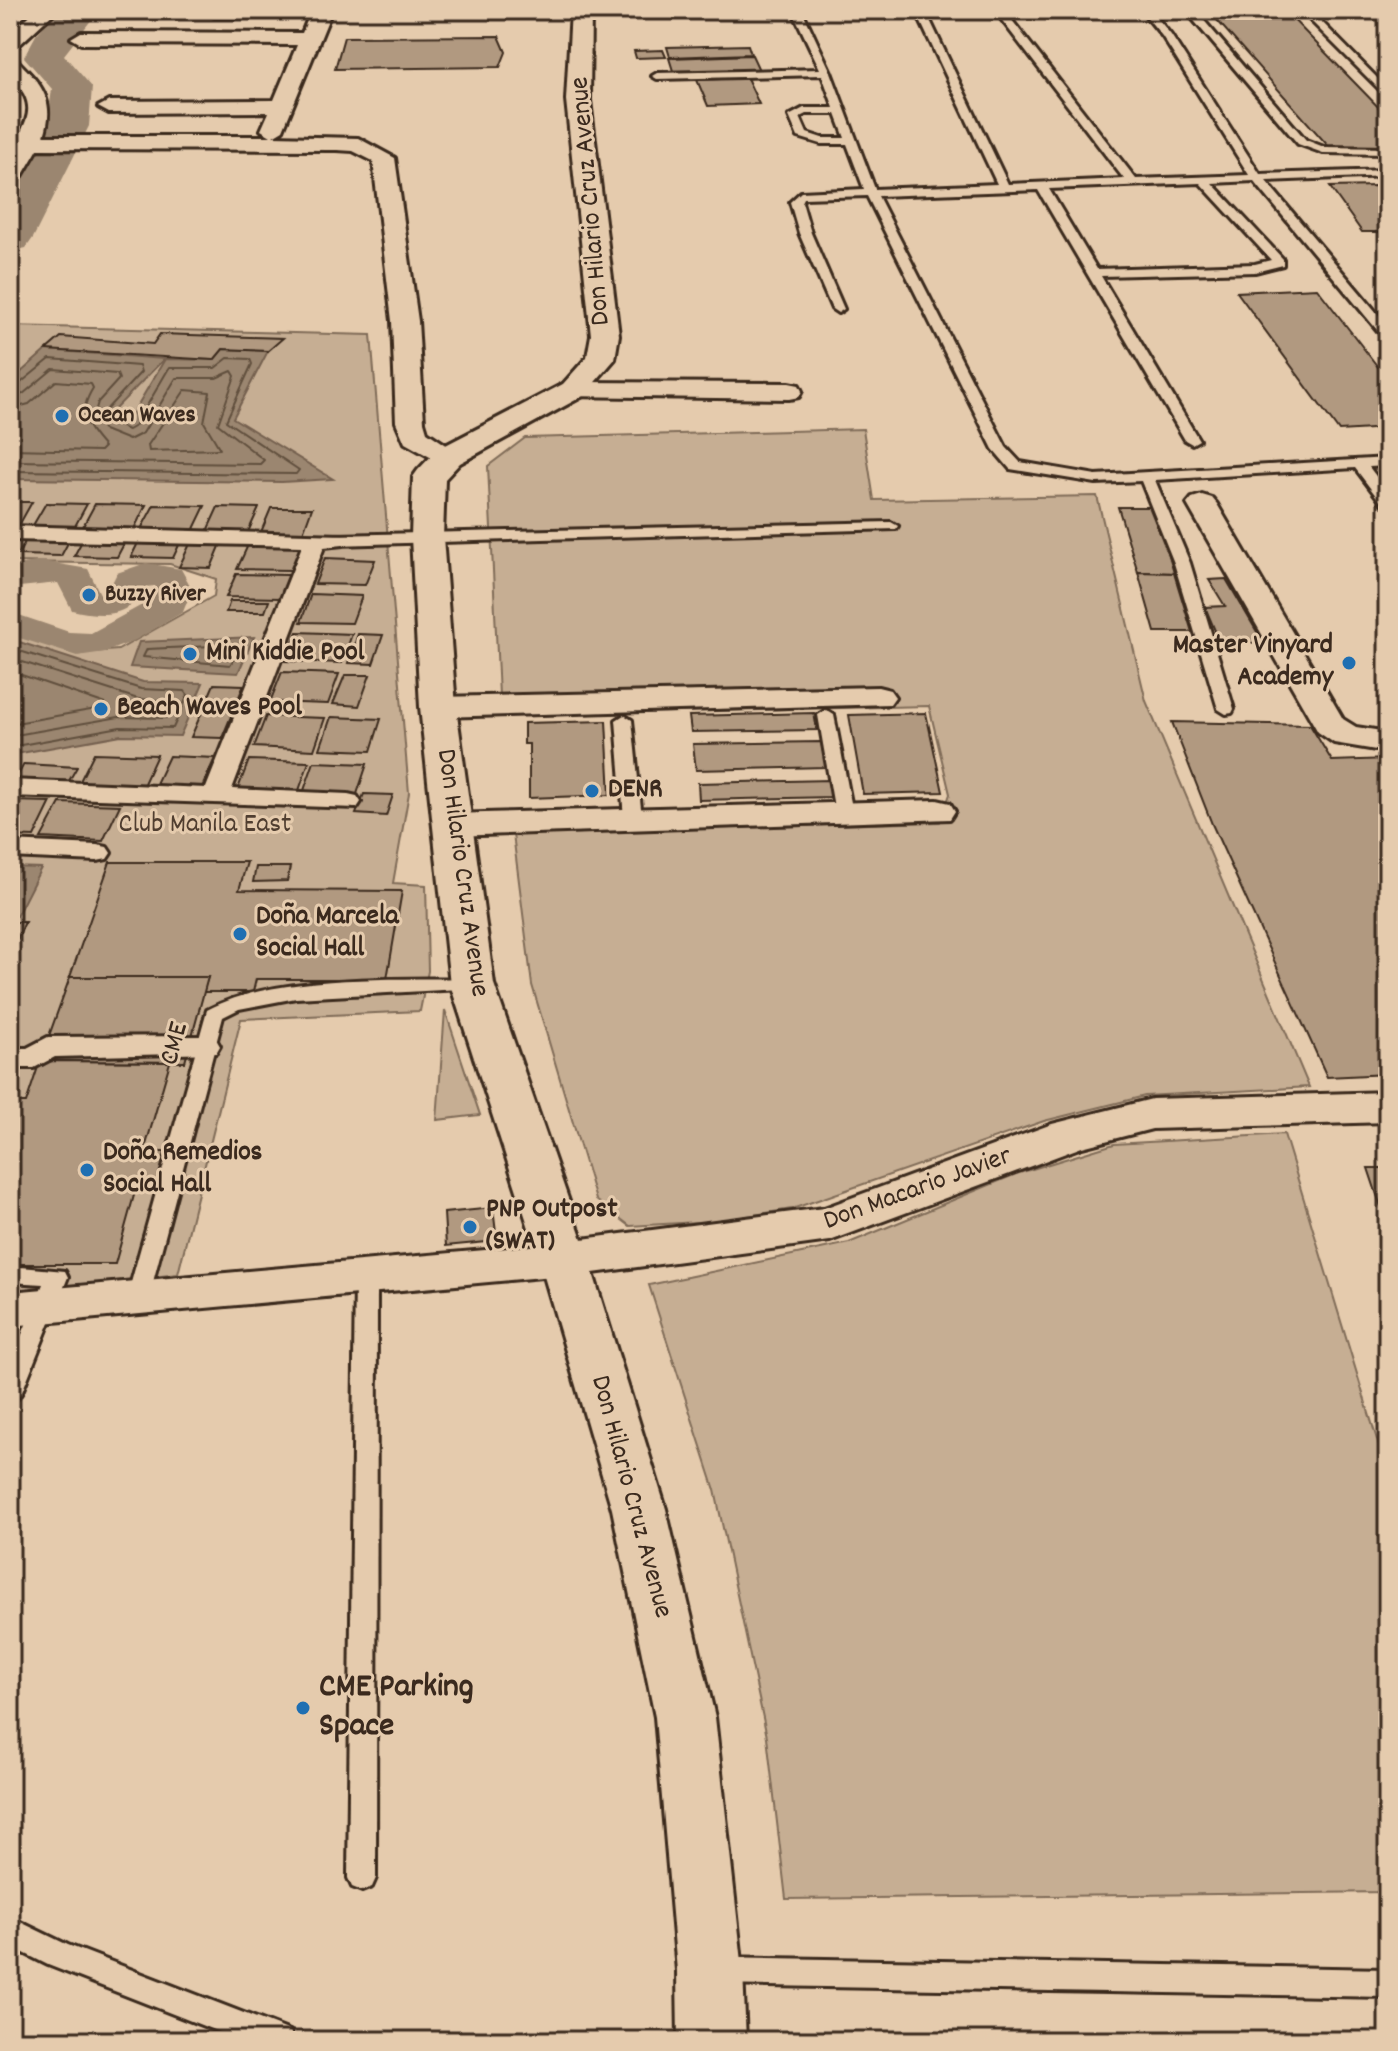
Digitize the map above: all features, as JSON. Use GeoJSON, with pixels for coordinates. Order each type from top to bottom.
{"type":"FeatureCollection","features":[{"type":"Feature","properties":{"kind":"street"},"geometry":{"type":"LineString","coordinates":[[10,43],[47,10]]}},
{"type":"Feature","properties":{"kind":"street"},"geometry":{"type":"LineString","coordinates":[[199,11],[322,10],[309,39],[290,66],[281,106],[268,141]]}},
{"type":"Feature","properties":{"kind":"street","name":"Don Hilario Cruz Avenue"},"geometry":{"type":"LineString","coordinates":[[581,10],[578,100],[605,335],[601,359],[573,390],[449,456],[429,477],[427,537],[438,707],[472,984],[564,1259],[639,1509],[685,1717],[710,1971],[712,2041]]}},
{"type":"Feature","properties":{"kind":"street"},"geometry":{"type":"LineString","coordinates":[[81,38],[309,39]]}},
{"type":"Feature","properties":{"kind":"street"},"geometry":{"type":"LineString","coordinates":[[10,64],[36,93]]}},
{"type":"Feature","properties":{"kind":"street"},"geometry":{"type":"LineString","coordinates":[[10,93],[36,93]]}},
{"type":"Feature","properties":{"kind":"street"},"geometry":{"type":"LineString","coordinates":[[10,178],[24,144],[36,93]]}},
{"type":"Feature","properties":{"kind":"street"},"geometry":{"type":"LineString","coordinates":[[109,107],[281,106]]}},
{"type":"Feature","properties":{"kind":"street"},"geometry":{"type":"LineString","coordinates":[[10,123],[24,144]]}},
{"type":"Feature","properties":{"kind":"street"},"geometry":{"type":"LineString","coordinates":[[24,144],[268,141],[358,145],[384,158],[405,321],[410,422],[415,437],[449,456]]}},
{"type":"Feature","properties":{"kind":"street"},"geometry":{"type":"LineString","coordinates":[[573,390],[789,391]]}},
{"type":"Feature","properties":{"kind":"street"},"geometry":{"type":"LineString","coordinates":[[1202,504],[1330,725],[1346,736],[1388,742]]}},
{"type":"Feature","properties":{"kind":"street"},"geometry":{"type":"LineString","coordinates":[[10,533],[326,540],[216,797]]}},
{"type":"Feature","properties":{"kind":"street"},"geometry":{"type":"LineString","coordinates":[[438,707],[878,697]]}},
{"type":"Feature","properties":{"kind":"street"},"geometry":{"type":"LineString","coordinates":[[10,788],[348,802]]}},
{"type":"Feature","properties":{"kind":"street"},"geometry":{"type":"LineString","coordinates":[[451,825],[937,811]]}},
{"type":"Feature","properties":{"kind":"street"},"geometry":{"type":"LineString","coordinates":[[10,849],[97,853]]}},
{"type":"Feature","properties":{"kind":"street"},"geometry":{"type":"LineString","coordinates":[[10,1058],[34,1058],[48,1047],[205,1046]]}},
{"type":"Feature","properties":{"kind":"street","name":"Don Macario Javier"},"geometry":{"type":"LineString","coordinates":[[564,1259],[830,1224],[1068,1135],[1152,1114],[1388,1107]]}},
{"type":"Feature","properties":{"kind":"street"},"geometry":{"type":"LineString","coordinates":[[26,1308],[564,1259]]}},
{"type":"Feature","properties":{"kind":"lane"},"geometry":{"type":"LineString","coordinates":[[797,10],[826,72],[870,190],[992,435],[1015,466],[1096,479],[1361,466],[1388,462]]}},
{"type":"Feature","properties":{"kind":"lane"},"geometry":{"type":"LineString","coordinates":[[999,10],[1133,183]]}},
{"type":"Feature","properties":{"kind":"lane"},"geometry":{"type":"LineString","coordinates":[[1146,10],[1166,35],[1257,178],[1388,334]]}},
{"type":"Feature","properties":{"kind":"lane"},"geometry":{"type":"LineString","coordinates":[[1190,10],[1302,142],[1339,152],[1388,151]]}},
{"type":"Feature","properties":{"kind":"lane"},"geometry":{"type":"LineString","coordinates":[[1305,10],[1388,95]]}},
{"type":"Feature","properties":{"kind":"lane"},"geometry":{"type":"LineString","coordinates":[[922,14],[1003,186]]}},
{"type":"Feature","properties":{"kind":"lane"},"geometry":{"type":"LineString","coordinates":[[657,76],[826,72]]}},
{"type":"Feature","properties":{"kind":"lane"},"geometry":{"type":"LineString","coordinates":[[1367,74],[1388,74]]}},
{"type":"Feature","properties":{"kind":"lane"},"geometry":{"type":"LineString","coordinates":[[840,111],[804,111],[794,116],[802,135],[821,141],[851,141]]}},
{"type":"Feature","properties":{"kind":"lane"},"geometry":{"type":"LineString","coordinates":[[838,309],[805,233],[796,202],[801,195],[870,190],[1388,173]]}},
{"type":"Feature","properties":{"kind":"lane"},"geometry":{"type":"LineString","coordinates":[[1093,273],[1255,268],[1279,262],[1276,255],[1204,181]]}},
{"type":"Feature","properties":{"kind":"lane"},"geometry":{"type":"LineString","coordinates":[[1041,185],[1192,440]]}},
{"type":"Feature","properties":{"kind":"lane"},"geometry":{"type":"LineString","coordinates":[[1361,466],[1388,502]]}},
{"type":"Feature","properties":{"kind":"lane"},"geometry":{"type":"LineString","coordinates":[[1147,477],[1182,563],[1226,709]]}},
{"type":"Feature","properties":{"kind":"lane"},"geometry":{"type":"LineString","coordinates":[[326,540],[891,526]]}},
{"type":"Feature","properties":{"kind":"lane"},"geometry":{"type":"LineString","coordinates":[[826,715],[844,813]]}},
{"type":"Feature","properties":{"kind":"lane"},"geometry":{"type":"LineString","coordinates":[[624,720],[633,818]]}},
{"type":"Feature","properties":{"kind":"lane","name":"CME"},"geometry":{"type":"LineString","coordinates":[[138,1297],[214,1014],[224,1004],[241,1000],[472,984]]}},
{"type":"Feature","properties":{"kind":"lane"},"geometry":{"type":"LineString","coordinates":[[10,1274],[57,1277],[26,1308],[10,1392]]}},
{"type":"Feature","properties":{"kind":"lane"},"geometry":{"type":"LineString","coordinates":[[362,1878],[366,1278]]}},
{"type":"Feature","properties":{"kind":"lane"},"geometry":{"type":"LineString","coordinates":[[10,1931],[58,1955],[279,2041]]}},
{"type":"Feature","properties":{"kind":"lane"},"geometry":{"type":"LineString","coordinates":[[710,1971],[1388,1983]]}},
{"type":"Feature","properties":{"kind":"green space","name":"Club Manila East"},"geometry":{"type":"Polygon","coordinates":[[[10,326],[371,335],[409,793],[393,883],[426,885],[428,971],[420,1011],[241,1019],[178,1274],[10,1294],[10,625],[91,652],[118,650],[214,596],[216,579],[170,564],[10,562],[10,326]]]}},
{"type":"Feature","properties":{"kind":"green space"},"geometry":{"type":"Polygon","coordinates":[[[863,429],[874,500],[1097,496],[1146,701],[1309,1087],[1145,1096],[1044,1121],[792,1209],[714,1221],[630,1226],[596,1200],[532,985],[513,834],[940,822],[950,794],[929,706],[500,716],[488,466],[525,438],[863,429]]]}},
{"type":"Feature","properties":{"kind":"green space"},"geometry":{"type":"Polygon","coordinates":[[[445,1010],[480,1115],[437,1120],[445,1010]]]}},
{"type":"Feature","properties":{"kind":"green space"},"geometry":{"type":"Polygon","coordinates":[[[1284,1134],[1388,1476],[1388,1892],[786,1899],[767,1737],[715,1490],[649,1285],[849,1243],[1016,1174],[1114,1144],[1284,1134]]]}},
{"type":"Feature","properties":{"kind":"water","name":"Ocean Waves"},"geometry":{"type":"Polygon","coordinates":[[[223,349],[268,351],[233,418],[333,479],[282,482],[10,479],[10,382],[46,350],[164,359],[111,413],[127,423],[165,359],[214,360],[223,349]]]}},
{"type":"Feature","properties":{"kind":"water","name":"Mini Kiddie Pool"},"geometry":{"type":"Polygon","coordinates":[[[254,637],[238,673],[130,667],[139,642],[254,637]]]}},
{"type":"Feature","properties":{"kind":"water","name":"Beach Waves Pool"},"geometry":{"type":"Polygon","coordinates":[[[10,639],[143,682],[203,683],[180,736],[121,735],[10,755],[10,639]]]}},
{"type":"Feature","properties":{"kind":"water"},"geometry":{"type":"Polygon","coordinates":[[[10,867],[41,868],[15,919],[10,919],[10,867]]]}},
{"type":"Feature","properties":{"kind":"building"},"geometry":{"type":"Polygon","coordinates":[[[1208,10],[1284,10],[1388,117],[1388,146],[1330,148],[1208,10]]]}},
{"type":"Feature","properties":{"kind":"building"},"geometry":{"type":"Polygon","coordinates":[[[499,36],[506,52],[500,67],[335,69],[344,37],[499,36]]]}},
{"type":"Feature","properties":{"kind":"building"},"geometry":{"type":"Polygon","coordinates":[[[748,45],[751,54],[670,57],[667,47],[748,45]]]}},
{"type":"Feature","properties":{"kind":"building"},"geometry":{"type":"Polygon","coordinates":[[[663,50],[666,57],[636,58],[634,51],[663,50]]]}},
{"type":"Feature","properties":{"kind":"building"},"geometry":{"type":"Polygon","coordinates":[[[752,55],[759,70],[674,74],[669,58],[752,55]]]}},
{"type":"Feature","properties":{"kind":"building"},"geometry":{"type":"Polygon","coordinates":[[[747,78],[759,104],[708,106],[697,80],[747,78]]]}},
{"type":"Feature","properties":{"kind":"building"},"geometry":{"type":"Polygon","coordinates":[[[1377,186],[1388,200],[1388,232],[1362,232],[1330,187],[1377,186]]]}},
{"type":"Feature","properties":{"kind":"building"},"geometry":{"type":"Polygon","coordinates":[[[1317,288],[1388,380],[1388,428],[1339,431],[1237,292],[1317,288]]]}},
{"type":"Feature","properties":{"kind":"building"},"geometry":{"type":"Polygon","coordinates":[[[160,334],[283,338],[268,351],[223,349],[214,360],[46,350],[61,337],[153,344],[160,334]]]}},
{"type":"Feature","properties":{"kind":"building"},"geometry":{"type":"Polygon","coordinates":[[[10,502],[32,502],[18,527],[10,526],[10,502]]]}},
{"type":"Feature","properties":{"kind":"building"},"geometry":{"type":"Polygon","coordinates":[[[46,503],[87,504],[74,528],[32,527],[46,503]]]}},
{"type":"Feature","properties":{"kind":"building"},"geometry":{"type":"Polygon","coordinates":[[[95,504],[146,505],[134,529],[82,528],[95,504]]]}},
{"type":"Feature","properties":{"kind":"building"},"geometry":{"type":"Polygon","coordinates":[[[154,505],[205,506],[193,531],[141,529],[154,505]]]}},
{"type":"Feature","properties":{"kind":"building"},"geometry":{"type":"Polygon","coordinates":[[[218,507],[259,508],[248,532],[207,531],[218,507]]]}},
{"type":"Feature","properties":{"kind":"building"},"geometry":{"type":"Polygon","coordinates":[[[1118,507],[1154,507],[1174,573],[1138,572],[1118,507]]]}},
{"type":"Feature","properties":{"kind":"building"},"geometry":{"type":"Polygon","coordinates":[[[271,508],[312,508],[303,533],[261,532],[271,508]]]}},
{"type":"Feature","properties":{"kind":"building"},"geometry":{"type":"Polygon","coordinates":[[[26,540],[69,541],[61,556],[18,555],[26,540]]]}},
{"type":"Feature","properties":{"kind":"building"},"geometry":{"type":"Polygon","coordinates":[[[82,541],[125,542],[117,557],[74,556],[82,541]]]}},
{"type":"Feature","properties":{"kind":"building"},"geometry":{"type":"Polygon","coordinates":[[[138,543],[180,543],[173,558],[131,557],[138,543]]]}},
{"type":"Feature","properties":{"kind":"building"},"geometry":{"type":"Polygon","coordinates":[[[190,544],[221,544],[211,568],[179,567],[190,544]]]}},
{"type":"Feature","properties":{"kind":"building"},"geometry":{"type":"Polygon","coordinates":[[[248,545],[301,546],[291,570],[237,569],[248,545]]]}},
{"type":"Feature","properties":{"kind":"building"},"geometry":{"type":"Polygon","coordinates":[[[325,558],[375,560],[365,585],[315,584],[325,558]]]}},
{"type":"Feature","properties":{"kind":"building"},"geometry":{"type":"Polygon","coordinates":[[[1138,572],[1174,573],[1192,632],[1155,632],[1138,572]]]}},
{"type":"Feature","properties":{"kind":"building"},"geometry":{"type":"Polygon","coordinates":[[[236,574],[289,575],[280,598],[226,597],[236,574]]]}},
{"type":"Feature","properties":{"kind":"building"},"geometry":{"type":"Polygon","coordinates":[[[1226,579],[1263,642],[1221,645],[1205,607],[1225,606],[1209,580],[1226,579]]]}},
{"type":"Feature","properties":{"kind":"building"},"geometry":{"type":"Polygon","coordinates":[[[311,594],[362,596],[352,623],[301,622],[311,594]]]}},
{"type":"Feature","properties":{"kind":"building"},"geometry":{"type":"Polygon","coordinates":[[[230,601],[269,601],[265,612],[226,612],[230,601]]]}},
{"type":"Feature","properties":{"kind":"building"},"geometry":{"type":"Polygon","coordinates":[[[297,632],[352,634],[342,663],[285,661],[297,632]]]}},
{"type":"Feature","properties":{"kind":"building"},"geometry":{"type":"Polygon","coordinates":[[[358,634],[383,635],[373,664],[348,663],[358,634]]]}},
{"type":"Feature","properties":{"kind":"building"},"geometry":{"type":"Polygon","coordinates":[[[282,672],[339,674],[328,704],[270,702],[282,672]]]}},
{"type":"Feature","properties":{"kind":"building"},"geometry":{"type":"Polygon","coordinates":[[[345,675],[370,675],[359,706],[333,704],[345,675]]]}},
{"type":"Feature","properties":{"kind":"building"},"geometry":{"type":"Polygon","coordinates":[[[214,684],[244,685],[222,738],[191,737],[214,684]]]}},
{"type":"Feature","properties":{"kind":"building"},"geometry":{"type":"Polygon","coordinates":[[[814,713],[817,730],[691,732],[689,716],[814,713]]]}},
{"type":"Feature","properties":{"kind":"building"},"geometry":{"type":"Polygon","coordinates":[[[926,713],[943,792],[863,794],[849,715],[926,713]]]}},
{"type":"Feature","properties":{"kind":"building"},"geometry":{"type":"Polygon","coordinates":[[[266,716],[325,718],[314,750],[254,747],[266,716]]]}},
{"type":"Feature","properties":{"kind":"building"},"geometry":{"type":"Polygon","coordinates":[[[331,717],[381,719],[371,751],[320,749],[331,717]]]}},
{"type":"Feature","properties":{"kind":"building"},"geometry":{"type":"Polygon","coordinates":[[[606,721],[610,795],[529,798],[529,744],[524,744],[524,723],[606,721]]]}},
{"type":"Feature","properties":{"kind":"building"},"geometry":{"type":"Polygon","coordinates":[[[1172,722],[1310,725],[1332,761],[1388,759],[1388,1074],[1327,1077],[1212,824],[1172,722]]]}},
{"type":"Feature","properties":{"kind":"building"},"geometry":{"type":"Polygon","coordinates":[[[821,742],[826,767],[696,770],[693,744],[821,742]]]}},
{"type":"Feature","properties":{"kind":"building"},"geometry":{"type":"Polygon","coordinates":[[[94,753],[157,755],[141,790],[77,787],[94,753]]]}},
{"type":"Feature","properties":{"kind":"building"},"geometry":{"type":"Polygon","coordinates":[[[169,756],[215,758],[200,792],[153,790],[169,756]]]}},
{"type":"Feature","properties":{"kind":"building"},"geometry":{"type":"Polygon","coordinates":[[[249,760],[309,762],[297,796],[236,794],[249,760]]]}},
{"type":"Feature","properties":{"kind":"building"},"geometry":{"type":"Polygon","coordinates":[[[314,762],[367,764],[356,797],[302,796],[314,762]]]}},
{"type":"Feature","properties":{"kind":"building"},"geometry":{"type":"Polygon","coordinates":[[[24,764],[77,767],[66,786],[13,784],[24,764]]]}},
{"type":"Feature","properties":{"kind":"building"},"geometry":{"type":"Polygon","coordinates":[[[830,780],[833,797],[699,800],[698,783],[830,780]]]}},
{"type":"Feature","properties":{"kind":"building"},"geometry":{"type":"Polygon","coordinates":[[[364,794],[393,795],[386,816],[356,814],[364,794]]]}},
{"type":"Feature","properties":{"kind":"building"},"geometry":{"type":"Polygon","coordinates":[[[10,801],[51,802],[34,837],[10,836],[10,801]]]}},
{"type":"Feature","properties":{"kind":"building"},"geometry":{"type":"Polygon","coordinates":[[[60,803],[120,805],[103,841],[41,838],[60,803]]]}},
{"type":"Feature","properties":{"kind":"building","name":"Doña Marcela Social Hall"},"geometry":{"type":"Polygon","coordinates":[[[110,862],[247,862],[239,890],[402,891],[387,979],[256,979],[253,992],[203,992],[208,977],[70,977],[110,862]]]}},
{"type":"Feature","properties":{"kind":"building"},"geometry":{"type":"Polygon","coordinates":[[[256,867],[290,867],[287,881],[253,882],[256,867]]]}},
{"type":"Feature","properties":{"kind":"building"},"geometry":{"type":"Polygon","coordinates":[[[10,922],[25,922],[10,956],[10,922]]]}},
{"type":"Feature","properties":{"kind":"building"},"geometry":{"type":"Polygon","coordinates":[[[70,977],[208,977],[185,1062],[40,1061],[70,977]]]}},
{"type":"Feature","properties":{"kind":"building","name":"Doña Remedios Social Hall"},"geometry":{"type":"Polygon","coordinates":[[[40,1061],[170,1062],[144,1152],[169,1152],[159,1188],[136,1188],[115,1264],[10,1264],[10,1103],[26,1103],[40,1061]]]}},
{"type":"Feature","properties":{"kind":"building"},"geometry":{"type":"Polygon","coordinates":[[[1368,1168],[1388,1168],[1388,1216],[1384,1216],[1368,1168]]]}},
{"type":"Feature","properties":{"kind":"building","name":"PNP Outpost (SWAT)"},"geometry":{"type":"Polygon","coordinates":[[[493,1208],[497,1241],[446,1246],[444,1213],[493,1208]]]}},
{"type":"Feature","properties":{"kind":"building"},"geometry":{"type":"Polygon","coordinates":[[[10,1941],[26,1942],[10,1995],[10,1941]]]}},
{"type":"Feature","properties":{"kind":"waterway"},"geometry":{"type":"LineString","coordinates":[[10,238],[68,126],[72,87],[44,57],[50,43],[80,10]]}},
{"type":"Feature","properties":{"kind":"waterway","name":"Buzzy River"},"geometry":{"type":"LineString","coordinates":[[10,577],[42,571],[67,574],[75,577],[85,602],[101,605],[119,600],[130,581],[146,574],[168,577],[174,589],[170,604],[119,635],[92,644],[63,642],[10,623]]}},
{"type":"Feature","properties":{"kind":"place","name":"Ocean Waves"},"geometry":{"type":"Point","coordinates":[62,416]}},
{"type":"Feature","properties":{"kind":"place","name":"Buzzy River"},"geometry":{"type":"Point","coordinates":[89,595]}},
{"type":"Feature","properties":{"kind":"place","name":"Mini Kiddie Pool"},"geometry":{"type":"Point","coordinates":[190,654]}},
{"type":"Feature","properties":{"kind":"place","name":"Master Vinyard Academy"},"geometry":{"type":"Point","coordinates":[1349,663]}},
{"type":"Feature","properties":{"kind":"place","name":"Beach Waves Pool"},"geometry":{"type":"Point","coordinates":[101,709]}},
{"type":"Feature","properties":{"kind":"place","name":"DENR"},"geometry":{"type":"Point","coordinates":[592,791]}},
{"type":"Feature","properties":{"kind":"place","name":"Doña Marcela Social Hall"},"geometry":{"type":"Point","coordinates":[240,934]}},
{"type":"Feature","properties":{"kind":"place","name":"Doña Remedios Social Hall"},"geometry":{"type":"Point","coordinates":[87,1170]}},
{"type":"Feature","properties":{"kind":"place","name":"PNP Outpost (SWAT)"},"geometry":{"type":"Point","coordinates":[470,1227]}},
{"type":"Feature","properties":{"kind":"place","name":"CME Parking Space"},"geometry":{"type":"Point","coordinates":[303,1708]}}]}
